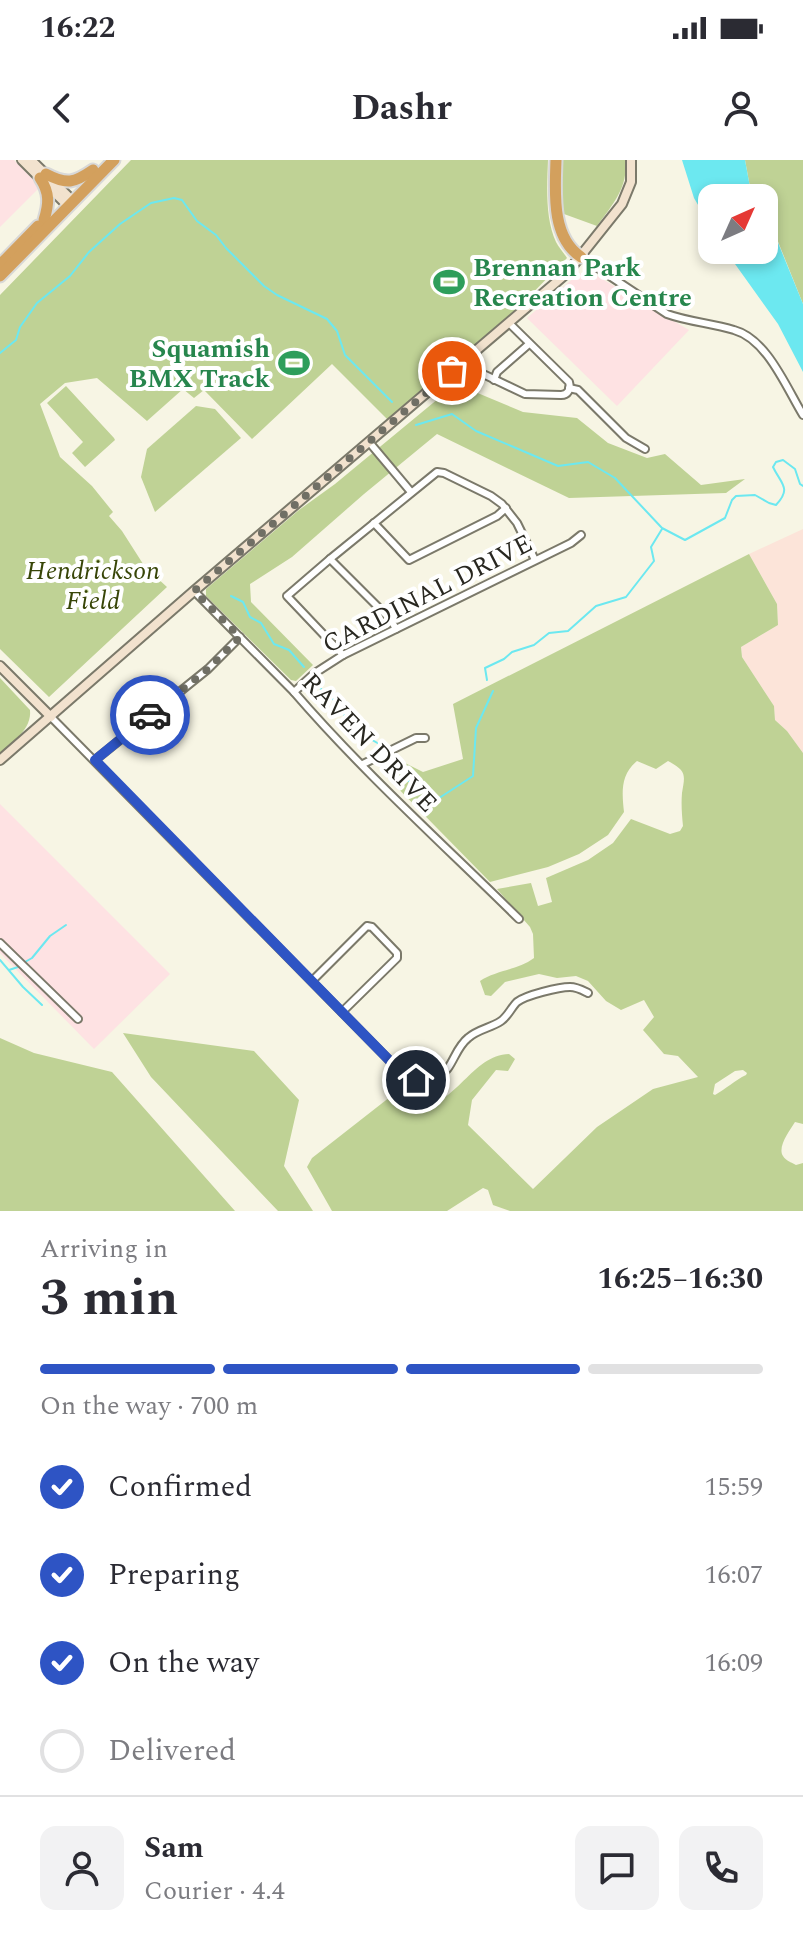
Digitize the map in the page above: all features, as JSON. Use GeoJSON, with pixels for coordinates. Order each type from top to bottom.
{"type":"FeatureCollection","features":[{"type":"Feature","properties":{"kind":"highway"},"geometry":{"type":"LineString","coordinates":[[0,276],[103,160]]}},
{"type":"Feature","properties":{"kind":"highway"},"geometry":{"type":"LineString","coordinates":[[0,265],[44,220],[114,160]]}},
{"type":"Feature","properties":{"kind":"highway"},"geometry":{"type":"LineString","coordinates":[[556,160],[555,184],[560,228],[566,243],[581,257]]}},
{"type":"Feature","properties":{"kind":"highway"},"geometry":{"type":"LineString","coordinates":[[43,176],[72,182],[93,170]]}},
{"type":"Feature","properties":{"kind":"highway"},"geometry":{"type":"LineString","coordinates":[[43,176],[48,195],[44,220]]}},
{"type":"Feature","properties":{"kind":"street"},"geometry":{"type":"LineString","coordinates":[[22,160],[68,201]]}},
{"type":"Feature","properties":{"kind":"street"},"geometry":{"type":"LineString","coordinates":[[31,160],[43,176]]}},
{"type":"Feature","properties":{"kind":"street"},"geometry":{"type":"LineString","coordinates":[[0,760],[567,273],[618,211],[632,176],[631,160]]}},
{"type":"Feature","properties":{"kind":"street"},"geometry":{"type":"LineString","coordinates":[[581,257],[667,314],[737,330],[756,341],[803,415]]}},
{"type":"Feature","properties":{"kind":"street"},"geometry":{"type":"LineString","coordinates":[[468,358],[481,373],[527,395],[564,395],[569,382],[509,323]]}},
{"type":"Feature","properties":{"kind":"street"},"geometry":{"type":"LineString","coordinates":[[494,380],[497,372],[529,344]]}},
{"type":"Feature","properties":{"kind":"street"},"geometry":{"type":"LineString","coordinates":[[569,388],[578,390],[626,438],[645,449]]}},
{"type":"Feature","properties":{"kind":"street"},"geometry":{"type":"LineString","coordinates":[[369,442],[411,492]]}},
{"type":"Feature","properties":{"kind":"street"},"geometry":{"type":"LineString","coordinates":[[343,655],[287,596],[437,472],[491,496],[506,508],[535,560]]}},
{"type":"Feature","properties":{"kind":"street"},"geometry":{"type":"LineString","coordinates":[[374,523],[409,560],[497,516],[506,508]]}},
{"type":"Feature","properties":{"kind":"street","name":"CARDINAL DRIVE"},"geometry":{"type":"LineString","coordinates":[[294,692],[315,673],[343,655],[571,543],[581,535]]}},
{"type":"Feature","properties":{"kind":"street"},"geometry":{"type":"LineString","coordinates":[[330,559],[391,620],[396,629]]}},
{"type":"Feature","properties":{"kind":"street","name":"RAVEN DRIVE"},"geometry":{"type":"LineString","coordinates":[[194,591],[519,919]]}},
{"type":"Feature","properties":{"kind":"street"},"geometry":{"type":"LineString","coordinates":[[95,760],[208,669],[240,637]]}},
{"type":"Feature","properties":{"kind":"street"},"geometry":{"type":"LineString","coordinates":[[0,666],[406,1075],[416,1080],[436,1078],[446,1070],[468,1037],[502,1020],[523,999],[569,987],[588,993]]}},
{"type":"Feature","properties":{"kind":"street"},"geometry":{"type":"LineString","coordinates":[[363,764],[416,738],[425,738]]}},
{"type":"Feature","properties":{"kind":"street"},"geometry":{"type":"LineString","coordinates":[[312,981],[367,926],[372,927],[397,953],[397,958],[342,1012]]}},
{"type":"Feature","properties":{"kind":"street"},"geometry":{"type":"LineString","coordinates":[[0,943],[78,1019]]}},
{"type":"Feature","properties":{"kind":"shaded area"},"geometry":{"type":"Polygon","coordinates":[[[0,160],[14,160],[40,187],[0,227],[0,160]]]}},
{"type":"Feature","properties":{"kind":"shaded area"},"geometry":{"type":"Polygon","coordinates":[[[584,272],[592,273],[689,330],[617,406],[527,318],[584,272]]]}},
{"type":"Feature","properties":{"kind":"shaded area"},"geometry":{"type":"Polygon","coordinates":[[[803,529],[803,753],[775,720],[774,706],[742,657],[741,647],[778,625],[777,604],[749,554],[803,529]]]}},
{"type":"Feature","properties":{"kind":"shaded area"},"geometry":{"type":"Polygon","coordinates":[[[0,804],[170,974],[94,1049],[0,953],[0,804]]]}},
{"type":"Feature","properties":{"kind":"green space","name":"Hendrickson Field"},"geometry":{"type":"Polygon","coordinates":[[[131,160],[548,160],[550,223],[556,242],[567,258],[512,314],[388,420],[332,364],[252,439],[204,390],[194,398],[183,389],[147,421],[97,378],[65,383],[40,404],[60,457],[92,486],[113,512],[109,516],[145,567],[167,587],[49,697],[0,649],[0,295],[131,160]]]}},
{"type":"Feature","properties":{"kind":"green space"},"geometry":{"type":"Polygon","coordinates":[[[559,160],[625,160],[622,187],[597,226],[564,214],[559,160]]]}},
{"type":"Feature","properties":{"kind":"green space"},"geometry":{"type":"Polygon","coordinates":[[[745,160],[803,160],[803,304],[778,242],[778,184],[749,184],[745,160]]]}},
{"type":"Feature","properties":{"kind":"green space"},"geometry":{"type":"Polygon","coordinates":[[[456,384],[523,412],[577,418],[608,443],[647,458],[665,454],[701,485],[745,479],[726,493],[569,498],[437,434],[292,557],[250,584],[251,602],[313,665],[296,681],[291,680],[206,596],[206,589],[456,384]]]}},
{"type":"Feature","properties":{"kind":"green space"},"geometry":{"type":"Polygon","coordinates":[[[66,386],[115,440],[85,467],[72,453],[83,442],[47,403],[66,386]]]}},
{"type":"Feature","properties":{"kind":"green space"},"geometry":{"type":"Polygon","coordinates":[[[196,406],[215,409],[241,438],[155,512],[141,477],[147,449],[196,406]]]}},
{"type":"Feature","properties":{"kind":"green space"},"geometry":{"type":"Polygon","coordinates":[[[749,554],[777,604],[778,625],[741,647],[742,657],[774,706],[775,720],[803,753],[803,1124],[795,1122],[785,1139],[782,1152],[786,1159],[796,1165],[803,1163],[803,1211],[510,1211],[493,1205],[488,1190],[483,1188],[447,1211],[332,1211],[307,1167],[312,1158],[390,1097],[410,1105],[427,1106],[440,1101],[483,1063],[495,1057],[509,1054],[515,1059],[508,1071],[496,1070],[472,1100],[468,1125],[533,1189],[597,1127],[653,1089],[698,1077],[678,1056],[664,1054],[643,1030],[654,1017],[644,1000],[621,1010],[606,1001],[588,981],[576,976],[557,978],[539,974],[505,982],[491,996],[485,995],[480,981],[534,958],[530,927],[497,889],[531,883],[538,906],[552,902],[546,878],[588,860],[613,843],[631,819],[670,834],[680,831],[683,826],[682,771],[668,761],[656,769],[637,761],[625,778],[624,812],[608,835],[579,854],[548,867],[490,882],[381,771],[391,756],[423,772],[463,759],[453,704],[749,554]],[[735,1071],[715,1084],[713,1094],[719,1093],[747,1073],[735,1071]]]}},
{"type":"Feature","properties":{"kind":"green space"},"geometry":{"type":"Polygon","coordinates":[[[0,678],[30,710],[30,717],[16,740],[0,753],[0,678]]]}},
{"type":"Feature","properties":{"kind":"green space"},"geometry":{"type":"Polygon","coordinates":[[[123,1033],[254,1051],[299,1100],[284,1166],[313,1211],[278,1211],[151,1077],[123,1033]]]}},
{"type":"Feature","properties":{"kind":"green space"},"geometry":{"type":"Polygon","coordinates":[[[0,1038],[34,1053],[112,1072],[235,1211],[0,1211],[0,1038]]]}},
{"type":"Feature","properties":{"kind":"water"},"geometry":{"type":"Polygon","coordinates":[[[682,160],[745,160],[749,184],[698,184],[698,205],[682,160]]]}},
{"type":"Feature","properties":{"kind":"water"},"geometry":{"type":"Polygon","coordinates":[[[778,243],[803,304],[803,372],[778,324],[735,264],[778,264],[778,243]]]}},
{"type":"Feature","properties":{"kind":"waterway"},"geometry":{"type":"LineString","coordinates":[[0,353],[16,340],[20,327],[37,303],[70,276],[89,252],[120,224],[151,203],[174,198],[182,200],[197,221],[216,235],[264,286],[327,319],[337,331],[345,355],[392,402]]}},
{"type":"Feature","properties":{"kind":"waterway"},"geometry":{"type":"LineString","coordinates":[[416,425],[452,414],[476,431],[558,466],[588,462],[615,478],[662,528],[685,540],[725,518],[736,496],[755,495],[776,505],[784,490],[773,467],[776,462],[783,460],[795,469],[803,486]]}},
{"type":"Feature","properties":{"kind":"waterway"},"geometry":{"type":"LineString","coordinates":[[487,680],[485,668],[512,652],[534,645],[549,633],[568,631],[596,606],[626,597],[654,561],[651,547],[662,529]]}},
{"type":"Feature","properties":{"kind":"waterway"},"geometry":{"type":"LineString","coordinates":[[231,596],[243,602],[250,617],[261,623],[274,644],[289,650],[304,667]]}},
{"type":"Feature","properties":{"kind":"waterway"},"geometry":{"type":"LineString","coordinates":[[314,683],[343,708],[345,719],[358,724],[365,736],[381,745]]}},
{"type":"Feature","properties":{"kind":"waterway"},"geometry":{"type":"LineString","coordinates":[[386,757],[395,776],[420,785],[433,802],[473,776],[476,728],[493,691]]}},
{"type":"Feature","properties":{"kind":"waterway"},"geometry":{"type":"LineString","coordinates":[[25,962],[50,936],[66,925]]}},
{"type":"Feature","properties":{"kind":"waterway"},"geometry":{"type":"LineString","coordinates":[[0,960],[42,1005]]}},
{"type":"Feature","properties":{"kind":"waterway"},"geometry":{"type":"LineString","coordinates":[[9,970],[18,967]]}},
{"type":"Feature","properties":{"kind":"way so far"},"geometry":{"type":"LineString","coordinates":[[150,715],[208,669],[240,637],[194,591],[452,371]]}},
{"type":"Feature","properties":{"kind":"place","name":"Brennan Park Recreation Centre"},"geometry":{"type":"Point","coordinates":[449,282]}},
{"type":"Feature","properties":{"kind":"place","name":"Squamish BMX Track"},"geometry":{"type":"Point","coordinates":[294,363]}},
{"type":"Feature","properties":{"kind":"route"},"geometry":{"type":"LineString","coordinates":[[150,715],[95,760],[390,1061],[416,1080]]}}]}
